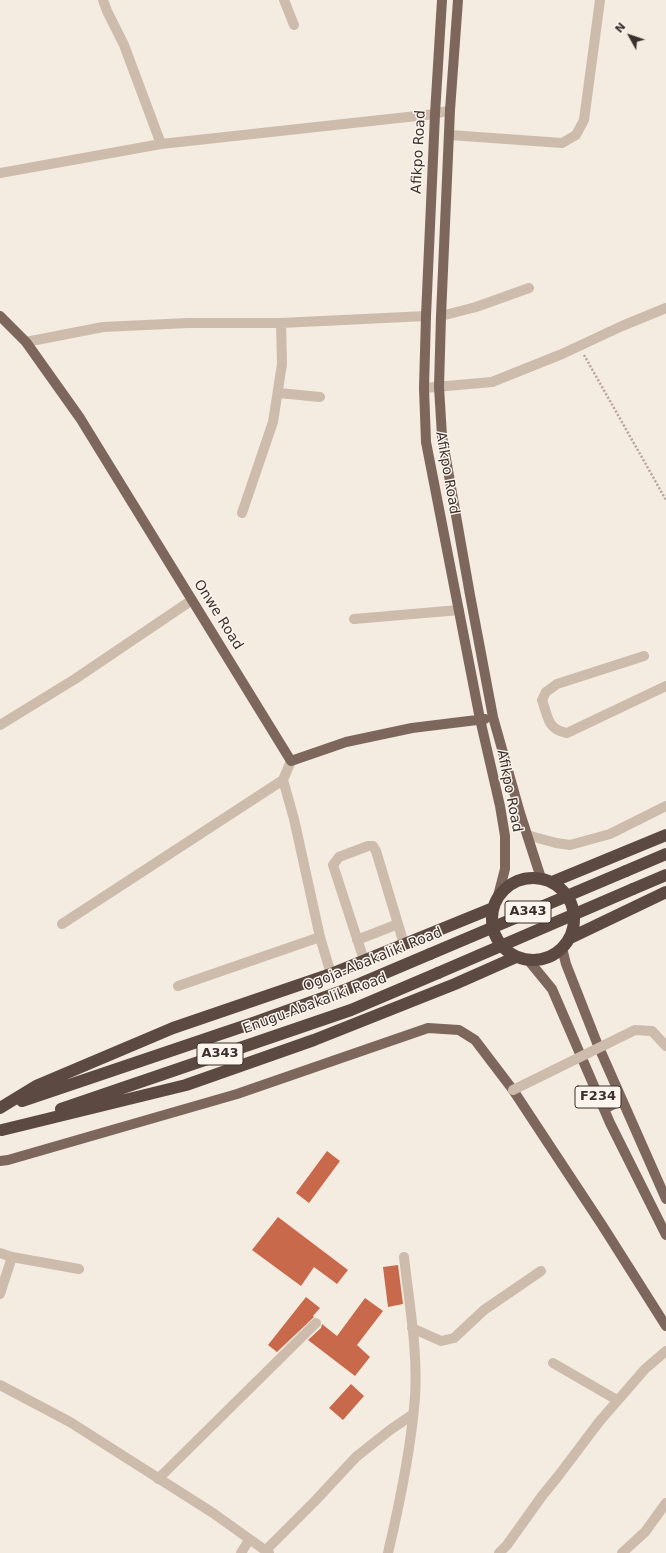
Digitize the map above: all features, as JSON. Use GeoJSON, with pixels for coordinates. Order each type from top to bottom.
{"type":"FeatureCollection","features":[{"type":"Feature","properties":{"kind":"highway"},"geometry":{"type":"LineString","coordinates":[[546,880],[666,835]]}},
{"type":"Feature","properties":{"kind":"highway","name":"Ogoja-Abakaliki Road"},"geometry":{"type":"LineString","coordinates":[[0,1108],[256,1022],[345,990],[666,854]]}},
{"type":"Feature","properties":{"kind":"highway","name":"Enugu-Abakaliki Road"},"geometry":{"type":"LineString","coordinates":[[1,1131],[91,1098],[351,1010],[666,875]]}},
{"type":"Feature","properties":{"kind":"highway"},"geometry":{"type":"LineString","coordinates":[[529,878],[546,880],[565,892],[573,906],[574,922],[570,938],[553,956],[541,960],[529,961],[516,957],[506,951],[498,942],[491,919],[493,908],[498,896],[506,887],[517,881],[529,878]]}},
{"type":"Feature","properties":{"kind":"highway"},"geometry":{"type":"LineString","coordinates":[[570,938],[666,892]]}},
{"type":"Feature","properties":{"kind":"highway"},"geometry":{"type":"LineString","coordinates":[[0,1108],[36,1086],[173,1028],[331,974],[493,908]]}},
{"type":"Feature","properties":{"kind":"highway"},"geometry":{"type":"LineString","coordinates":[[1,1131],[186,1085],[314,1040],[455,984],[516,957]]}},
{"type":"Feature","properties":{"kind":"main road","name":"Afikpo Road"},"geometry":{"type":"LineString","coordinates":[[442,0],[435,114],[426,316],[424,388],[426,442],[480,719],[500,806],[505,836],[504,869],[498,896]]}},
{"type":"Feature","properties":{"kind":"main road","name":"Afikpo Road"},"geometry":{"type":"LineString","coordinates":[[458,0],[450,110],[441,316],[439,387],[442,436],[493,717],[527,835],[546,880]]}},
{"type":"Feature","properties":{"kind":"main road","name":"Onwe Road"},"geometry":{"type":"LineString","coordinates":[[0,316],[26,342],[80,418],[291,761]]}},
{"type":"Feature","properties":{"kind":"main road"},"geometry":{"type":"LineString","coordinates":[[291,761],[346,742],[412,728],[493,717]]}},
{"type":"Feature","properties":{"kind":"main road","name":"F234"},"geometry":{"type":"LineString","coordinates":[[562,948],[566,964],[597,1044],[666,1199]]}},
{"type":"Feature","properties":{"kind":"main road","name":"F234"},"geometry":{"type":"LineString","coordinates":[[529,961],[552,989],[604,1109],[666,1235]]}},
{"type":"Feature","properties":{"kind":"main road"},"geometry":{"type":"LineString","coordinates":[[0,1161],[237,1094],[428,1028],[459,1030],[475,1040],[513,1090],[602,1225],[666,1326]]}},
{"type":"Feature","properties":{"kind":"main road"},"geometry":{"type":"LineString","coordinates":[[604,1109],[622,1100]]}},
{"type":"Feature","properties":{"kind":"street"},"geometry":{"type":"LineString","coordinates":[[103,0],[124,45],[161,144]]}},
{"type":"Feature","properties":{"kind":"street"},"geometry":{"type":"LineString","coordinates":[[284,0],[294,25]]}},
{"type":"Feature","properties":{"kind":"street"},"geometry":{"type":"LineString","coordinates":[[450,135],[562,143],[576,135],[584,120],[600,0]]}},
{"type":"Feature","properties":{"kind":"street"},"geometry":{"type":"LineString","coordinates":[[0,163],[4,173],[161,144],[435,114],[450,110]]}},
{"type":"Feature","properties":{"kind":"street"},"geometry":{"type":"LineString","coordinates":[[441,316],[476,307],[529,288]]}},
{"type":"Feature","properties":{"kind":"street"},"geometry":{"type":"LineString","coordinates":[[424,388],[492,382],[666,308]]}},
{"type":"Feature","properties":{"kind":"street"},"geometry":{"type":"LineString","coordinates":[[26,342],[103,327],[188,323],[281,323],[426,316]]}},
{"type":"Feature","properties":{"kind":"street"},"geometry":{"type":"LineString","coordinates":[[242,513],[273,422],[282,364],[281,323]]}},
{"type":"Feature","properties":{"kind":"street"},"geometry":{"type":"LineString","coordinates":[[278,393],[320,397]]}},
{"type":"Feature","properties":{"kind":"street"},"geometry":{"type":"LineString","coordinates":[[0,725],[75,680],[192,600]]}},
{"type":"Feature","properties":{"kind":"street"},"geometry":{"type":"LineString","coordinates":[[354,619],[459,610]]}},
{"type":"Feature","properties":{"kind":"street"},"geometry":{"type":"LineString","coordinates":[[644,656],[557,684],[546,692],[542,700],[550,726],[558,732],[567,733],[666,686]]}},
{"type":"Feature","properties":{"kind":"street"},"geometry":{"type":"LineString","coordinates":[[62,924],[283,780],[291,761]]}},
{"type":"Feature","properties":{"kind":"street"},"geometry":{"type":"LineString","coordinates":[[283,780],[294,819],[320,937],[331,974]]}},
{"type":"Feature","properties":{"kind":"street"},"geometry":{"type":"LineString","coordinates":[[527,835],[556,843],[570,845],[610,834],[666,806]]}},
{"type":"Feature","properties":{"kind":"street"},"geometry":{"type":"LineString","coordinates":[[364,960],[334,865],[339,857],[368,846],[373,846],[376,851],[404,944]]}},
{"type":"Feature","properties":{"kind":"street"},"geometry":{"type":"LineString","coordinates":[[357,940],[398,924]]}},
{"type":"Feature","properties":{"kind":"street"},"geometry":{"type":"LineString","coordinates":[[178,986],[320,937]]}},
{"type":"Feature","properties":{"kind":"street"},"geometry":{"type":"LineString","coordinates":[[513,1090],[635,1030],[652,1031],[666,1046]]}},
{"type":"Feature","properties":{"kind":"street"},"geometry":{"type":"LineString","coordinates":[[0,1253],[12,1257],[79,1269]]}},
{"type":"Feature","properties":{"kind":"street"},"geometry":{"type":"LineString","coordinates":[[0,1294],[12,1257]]}},
{"type":"Feature","properties":{"kind":"street"},"geometry":{"type":"LineString","coordinates":[[388,1553],[405,1476],[415,1397],[415,1366],[404,1257]]}},
{"type":"Feature","properties":{"kind":"street"},"geometry":{"type":"LineString","coordinates":[[412,1328],[441,1341],[454,1338],[484,1310],[541,1271]]}},
{"type":"Feature","properties":{"kind":"street"},"geometry":{"type":"LineString","coordinates":[[158,1479],[316,1323]]}},
{"type":"Feature","properties":{"kind":"street"},"geometry":{"type":"LineString","coordinates":[[499,1553],[507,1545],[542,1496],[617,1400],[645,1369],[666,1350]]}},
{"type":"Feature","properties":{"kind":"street"},"geometry":{"type":"LineString","coordinates":[[553,1363],[617,1400]]}},
{"type":"Feature","properties":{"kind":"street"},"geometry":{"type":"LineString","coordinates":[[0,1385],[70,1422],[213,1514],[267,1552],[356,1457],[412,1415]]}},
{"type":"Feature","properties":{"kind":"street"},"geometry":{"type":"LineString","coordinates":[[622,1553],[645,1532],[666,1503]]}},
{"type":"Feature","properties":{"kind":"street"},"geometry":{"type":"LineString","coordinates":[[241,1553],[250,1540]]}},
{"type":"Feature","properties":{"kind":"path"},"geometry":{"type":"LineString","coordinates":[[579,346],[666,500]]}},
{"type":"Feature","properties":{"kind":"building"},"geometry":{"type":"Polygon","coordinates":[[[327,1151],[340,1161],[309,1203],[296,1193],[327,1151]]]}},
{"type":"Feature","properties":{"kind":"building"},"geometry":{"type":"Polygon","coordinates":[[[278,1217],[348,1270],[337,1284],[314,1267],[301,1286],[252,1250],[278,1217]]]}},
{"type":"Feature","properties":{"kind":"building"},"geometry":{"type":"Polygon","coordinates":[[[398,1265],[403,1304],[388,1307],[383,1267],[398,1265]]]}},
{"type":"Feature","properties":{"kind":"building"},"geometry":{"type":"Polygon","coordinates":[[[306,1297],[320,1308],[313,1316],[314,1317],[277,1352],[268,1345],[306,1297]]]}},
{"type":"Feature","properties":{"kind":"building"},"geometry":{"type":"Polygon","coordinates":[[[365,1298],[383,1311],[357,1345],[370,1357],[355,1376],[308,1340],[321,1328],[322,1324],[337,1336],[365,1298]]]}},
{"type":"Feature","properties":{"kind":"building"},"geometry":{"type":"Polygon","coordinates":[[[351,1384],[364,1396],[343,1420],[329,1408],[351,1384]]]}}]}
